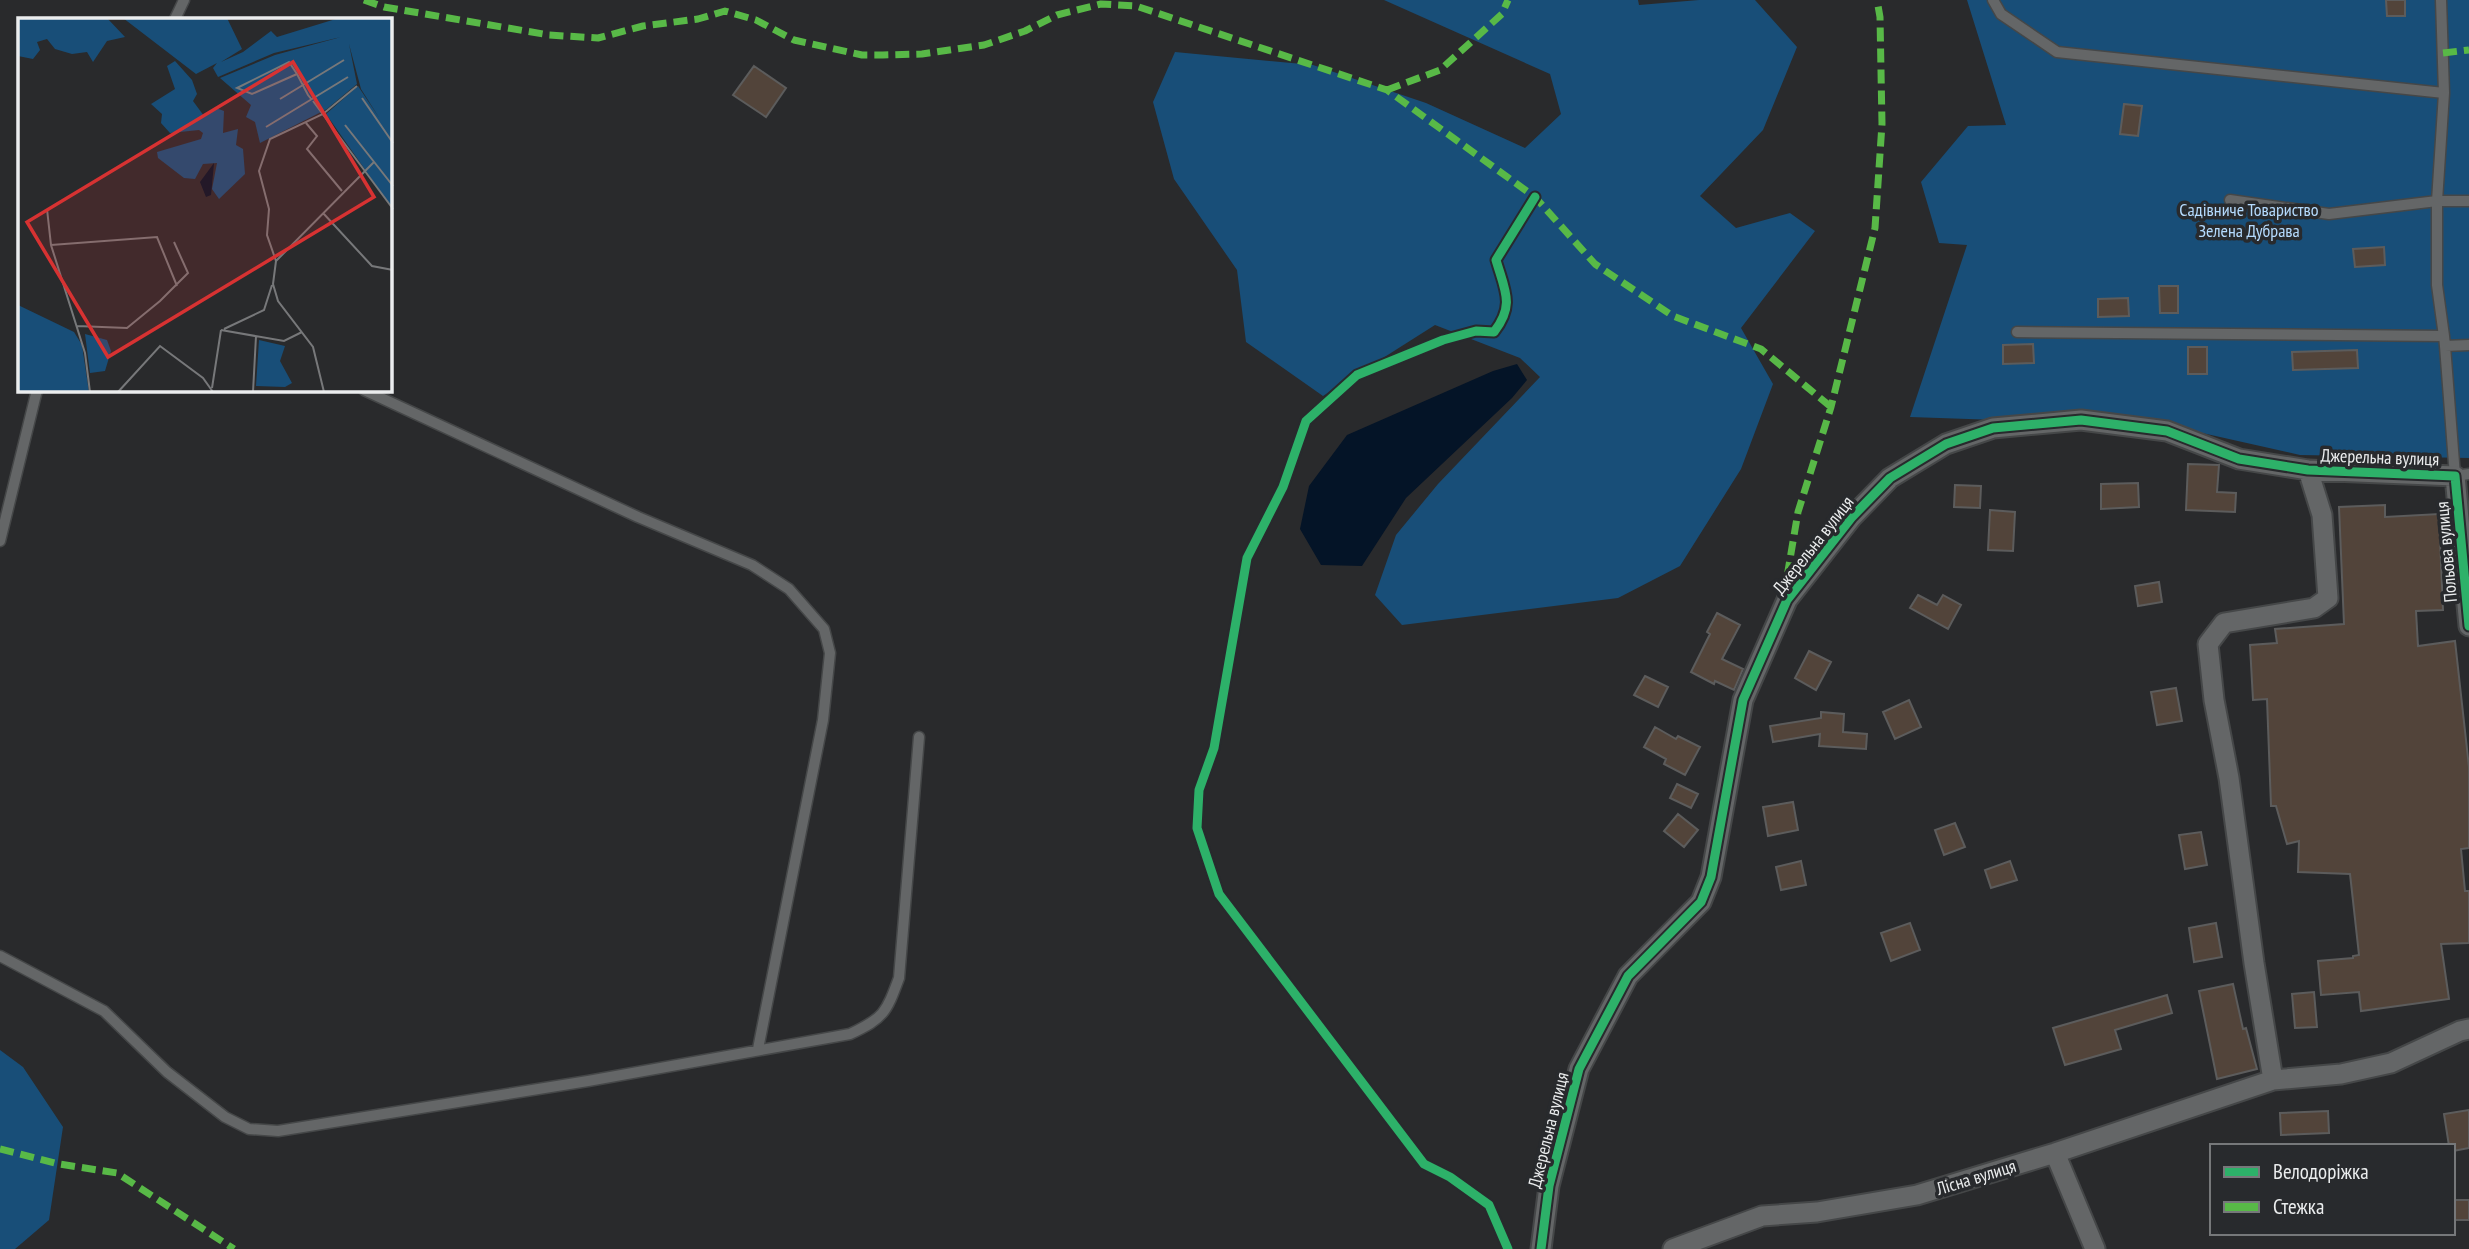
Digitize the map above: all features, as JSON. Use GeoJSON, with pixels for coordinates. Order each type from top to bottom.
{"type":"FeatureCollection","features":[{"type":"Feature","properties":{"kind":"street","name":"Джерельна вулиця"},"geometry":{"type":"LineString","coordinates":[[1541,1249],[1549,1186],[1579,1069],[1628,976],[1701,902],[1711,877],[1743,701],[1787,600],[1852,517],[1890,478],[1946,444],[1993,428],[2081,420],[2167,431],[2239,459],[2308,470],[2462,475]]}},
{"type":"Feature","properties":{"kind":"street"},"geometry":{"type":"LineString","coordinates":[[2273,1080],[2253,963],[2208,644],[2224,622],[2314,608],[2329,597],[2322,514],[2308,470]]}},
{"type":"Feature","properties":{"kind":"street","name":"Польова вулиця"},"geometry":{"type":"LineString","coordinates":[[2462,475],[2469,626]]}},
{"type":"Feature","properties":{"kind":"street","name":"Лісна вулиця"},"geometry":{"type":"LineString","coordinates":[[1673,1249],[1762,1216],[1817,1212],[1917,1195],[2055,1153],[2273,1080],[2342,1074],[2391,1063],[2469,1029]]}},
{"type":"Feature","properties":{"kind":"street"},"geometry":{"type":"LineString","coordinates":[[2055,1153],[2095,1249]]}},
{"type":"Feature","properties":{"kind":"lane"},"geometry":{"type":"LineString","coordinates":[[175,18],[184,0]]}},
{"type":"Feature","properties":{"kind":"lane"},"geometry":{"type":"LineString","coordinates":[[1993,0],[2001,14],[2057,51],[2444,93]]}},
{"type":"Feature","properties":{"kind":"lane"},"geometry":{"type":"LineString","coordinates":[[2441,0],[2444,93],[2437,201],[2437,285],[2462,475]]}},
{"type":"Feature","properties":{"kind":"lane"},"geometry":{"type":"LineString","coordinates":[[2230,200],[2329,214],[2437,201],[2469,201]]}},
{"type":"Feature","properties":{"kind":"lane"},"geometry":{"type":"LineString","coordinates":[[2017,332],[2445,341],[2469,345]]}},
{"type":"Feature","properties":{"kind":"lane"},"geometry":{"type":"LineString","coordinates":[[0,541],[37,392]]}},
{"type":"Feature","properties":{"kind":"lane"},"geometry":{"type":"LineString","coordinates":[[368,392],[638,517],[752,565],[789,589],[824,629],[831,653],[823,720],[758,1049]]}},
{"type":"Feature","properties":{"kind":"lane"},"geometry":{"type":"LineString","coordinates":[[0,956],[104,1011],[167,1072],[225,1117],[249,1129],[278,1131],[305,1127],[587,1081],[849,1034],[874,1023],[887,1009],[899,978],[919,737]]}},
{"type":"Feature","properties":{"kind":"green space"},"geometry":{"type":"Polygon","coordinates":[[[1384,0],[1638,0],[1639,5],[1699,0],[1755,0],[1797,47],[1763,130],[1700,196],[1736,228],[1790,213],[1815,231],[1741,328],[1773,384],[1741,469],[1680,566],[1618,598],[1402,625],[1375,595],[1396,535],[1438,484],[1540,377],[1520,358],[1435,325],[1323,396],[1246,342],[1237,270],[1174,179],[1153,102],[1175,52],[1313,65],[1426,103],[1525,148],[1561,114],[1550,74],[1384,0]]]}},
{"type":"Feature","properties":{"kind":"green space","name":"Садівниче Товариство Зелена Дубрава"},"geometry":{"type":"Polygon","coordinates":[[[1967,0],[2469,0],[2469,458],[2300,455],[2171,426],[1910,417],[1967,245],[1939,243],[1921,182],[1968,126],[2006,125],[1967,0]]]}},
{"type":"Feature","properties":{"kind":"green space"},"geometry":{"type":"Polygon","coordinates":[[[0,1050],[23,1067],[63,1127],[49,1220],[15,1249],[0,1249],[0,1050]]]}},
{"type":"Feature","properties":{"kind":"shaded area"},"geometry":{"type":"Polygon","coordinates":[[[1517,364],[1527,380],[1512,398],[1406,498],[1362,566],[1321,565],[1300,529],[1309,486],[1347,435],[1493,371],[1517,364]]]}},
{"type":"Feature","properties":{"kind":"building"},"geometry":{"type":"Polygon","coordinates":[[[2386,0],[2405,0],[2405,16],[2387,16],[2386,0]]]}},
{"type":"Feature","properties":{"kind":"building"},"geometry":{"type":"Polygon","coordinates":[[[754,66],[786,88],[766,117],[733,95],[754,66]]]}},
{"type":"Feature","properties":{"kind":"building"},"geometry":{"type":"Polygon","coordinates":[[[2124,104],[2142,106],[2138,136],[2120,134],[2124,104]]]}},
{"type":"Feature","properties":{"kind":"building"},"geometry":{"type":"Polygon","coordinates":[[[2384,247],[2385,265],[2355,267],[2353,249],[2384,247]]]}},
{"type":"Feature","properties":{"kind":"building"},"geometry":{"type":"Polygon","coordinates":[[[2159,286],[2178,286],[2178,313],[2160,313],[2159,286]]]}},
{"type":"Feature","properties":{"kind":"building"},"geometry":{"type":"Polygon","coordinates":[[[2128,298],[2129,316],[2098,317],[2098,299],[2128,298]]]}},
{"type":"Feature","properties":{"kind":"building"},"geometry":{"type":"Polygon","coordinates":[[[2033,344],[2034,363],[2003,364],[2003,345],[2033,344]]]}},
{"type":"Feature","properties":{"kind":"building"},"geometry":{"type":"Polygon","coordinates":[[[2188,347],[2207,347],[2207,374],[2188,374],[2188,347]]]}},
{"type":"Feature","properties":{"kind":"building"},"geometry":{"type":"Polygon","coordinates":[[[2357,350],[2358,368],[2293,370],[2292,352],[2357,350]]]}},
{"type":"Feature","properties":{"kind":"building"},"geometry":{"type":"Polygon","coordinates":[[[2188,464],[2219,465],[2217,492],[2236,493],[2235,512],[2186,510],[2188,464]]]}},
{"type":"Feature","properties":{"kind":"building"},"geometry":{"type":"Polygon","coordinates":[[[2138,483],[2139,507],[2101,509],[2101,484],[2138,483]]]}},
{"type":"Feature","properties":{"kind":"building"},"geometry":{"type":"Polygon","coordinates":[[[1955,485],[1981,486],[1980,508],[1954,507],[1955,485]]]}},
{"type":"Feature","properties":{"kind":"building"},"geometry":{"type":"Polygon","coordinates":[[[2385,505],[2385,517],[2439,514],[2443,610],[2416,611],[2418,646],[2455,641],[2469,767],[2469,848],[2461,849],[2465,891],[2469,891],[2469,943],[2441,944],[2449,999],[2361,1011],[2359,992],[2321,995],[2318,961],[2359,955],[2350,874],[2298,872],[2299,841],[2287,844],[2276,806],[2271,806],[2267,699],[2253,700],[2250,645],[2277,643],[2275,629],[2344,624],[2339,507],[2385,505]]]}},
{"type":"Feature","properties":{"kind":"building"},"geometry":{"type":"Polygon","coordinates":[[[1990,510],[2015,512],[2013,551],[1988,550],[1990,510]]]}},
{"type":"Feature","properties":{"kind":"building"},"geometry":{"type":"Polygon","coordinates":[[[2159,582],[2162,602],[2138,606],[2135,586],[2159,582]]]}},
{"type":"Feature","properties":{"kind":"building"},"geometry":{"type":"Polygon","coordinates":[[[1918,595],[1937,605],[1943,595],[1961,605],[1948,629],[1910,608],[1918,595]]]}},
{"type":"Feature","properties":{"kind":"building"},"geometry":{"type":"Polygon","coordinates":[[[1717,613],[1740,625],[1722,659],[1743,669],[1734,690],[1715,681],[1714,684],[1691,672],[1717,613]]]}},
{"type":"Feature","properties":{"kind":"building"},"geometry":{"type":"Polygon","coordinates":[[[1809,651],[1831,662],[1816,690],[1795,678],[1809,651]]]}},
{"type":"Feature","properties":{"kind":"building"},"geometry":{"type":"Polygon","coordinates":[[[1645,676],[1668,687],[1658,707],[1634,695],[1645,676]]]}},
{"type":"Feature","properties":{"kind":"building"},"geometry":{"type":"Polygon","coordinates":[[[2176,688],[2182,721],[2157,725],[2151,692],[2176,688]]]}},
{"type":"Feature","properties":{"kind":"building"},"geometry":{"type":"Polygon","coordinates":[[[1909,700],[1921,727],[1895,739],[1883,712],[1909,700]]]}},
{"type":"Feature","properties":{"kind":"building"},"geometry":{"type":"Polygon","coordinates":[[[1821,712],[1844,714],[1843,732],[1867,734],[1866,749],[1819,746],[1820,734],[1773,742],[1770,726],[1821,718],[1821,712]]]}},
{"type":"Feature","properties":{"kind":"building"},"geometry":{"type":"Polygon","coordinates":[[[1655,727],[1676,739],[1678,736],[1700,747],[1685,775],[1664,764],[1666,759],[1644,747],[1655,727]]]}},
{"type":"Feature","properties":{"kind":"building"},"geometry":{"type":"Polygon","coordinates":[[[1677,784],[1698,794],[1691,808],[1670,798],[1677,784]]]}},
{"type":"Feature","properties":{"kind":"building"},"geometry":{"type":"Polygon","coordinates":[[[1793,802],[1798,830],[1768,836],[1763,807],[1793,802]]]}},
{"type":"Feature","properties":{"kind":"building"},"geometry":{"type":"Polygon","coordinates":[[[1678,814],[1698,830],[1684,847],[1664,831],[1678,814]]]}},
{"type":"Feature","properties":{"kind":"building"},"geometry":{"type":"Polygon","coordinates":[[[1955,823],[1965,847],[1944,855],[1935,830],[1955,823]]]}},
{"type":"Feature","properties":{"kind":"building"},"geometry":{"type":"Polygon","coordinates":[[[2201,832],[2207,865],[2185,869],[2179,835],[2201,832]]]}},
{"type":"Feature","properties":{"kind":"building"},"geometry":{"type":"Polygon","coordinates":[[[1801,861],[1806,885],[1781,890],[1776,867],[1801,861]]]}},
{"type":"Feature","properties":{"kind":"building"},"geometry":{"type":"Polygon","coordinates":[[[2010,861],[2017,880],[1991,888],[1985,870],[2010,861]]]}},
{"type":"Feature","properties":{"kind":"building"},"geometry":{"type":"Polygon","coordinates":[[[1910,923],[1920,950],[1891,961],[1881,933],[1910,923]]]}},
{"type":"Feature","properties":{"kind":"building"},"geometry":{"type":"Polygon","coordinates":[[[2216,923],[2222,957],[2194,962],[2189,928],[2216,923]]]}},
{"type":"Feature","properties":{"kind":"building"},"geometry":{"type":"Polygon","coordinates":[[[2233,984],[2243,1029],[2246,1028],[2257,1069],[2217,1079],[2199,991],[2233,984]]]}},
{"type":"Feature","properties":{"kind":"building"},"geometry":{"type":"Polygon","coordinates":[[[2314,992],[2317,1027],[2295,1028],[2292,994],[2314,992]]]}},
{"type":"Feature","properties":{"kind":"building"},"geometry":{"type":"Polygon","coordinates":[[[2167,995],[2172,1013],[2115,1030],[2121,1049],[2065,1065],[2053,1028],[2167,995]]]}},
{"type":"Feature","properties":{"kind":"building"},"geometry":{"type":"Polygon","coordinates":[[[2469,1110],[2469,1148],[2455,1151],[2455,1144],[2449,1144],[2444,1114],[2469,1110]]]}},
{"type":"Feature","properties":{"kind":"building"},"geometry":{"type":"Polygon","coordinates":[[[2328,1111],[2329,1133],[2281,1135],[2280,1113],[2328,1111]]]}},
{"type":"Feature","properties":{"kind":"building"},"geometry":{"type":"Polygon","coordinates":[[[2455,1200],[2469,1200],[2469,1220],[2455,1220],[2455,1200]]]}},
{"type":"Feature","properties":{"kind":"marked path"},"geometry":{"type":"LineString","coordinates":[[364,0],[384,7],[549,35],[598,38],[643,26],[698,19],[725,11],[756,20],[794,40],[862,55],[922,54],[984,45],[1025,31],[1057,15],[1101,4],[1136,6],[1387,90],[1535,197],[1595,264],[1673,316],[1761,349],[1831,407]]}},
{"type":"Feature","properties":{"kind":"marked path"},"geometry":{"type":"LineString","coordinates":[[1387,90],[1440,70],[1502,14],[1508,0]]}},
{"type":"Feature","properties":{"kind":"marked path"},"geometry":{"type":"LineString","coordinates":[[1787,597],[1788,571],[1798,512],[1831,407],[1875,228],[1882,124],[1880,17],[1877,0]]}},
{"type":"Feature","properties":{"kind":"marked path"},"geometry":{"type":"LineString","coordinates":[[2443,53],[2469,50]]}},
{"type":"Feature","properties":{"kind":"marked path"},"geometry":{"type":"LineString","coordinates":[[0,1149],[59,1164],[117,1173],[234,1249]]}},
{"type":"Feature","properties":{"kind":"cycle path"},"geometry":{"type":"LineString","coordinates":[[1508,1249],[1489,1205],[1450,1177],[1424,1164],[1219,894],[1197,828],[1199,790],[1214,748],[1247,558],[1283,487],[1306,421],[1357,375],[1443,340],[1476,331],[1494,332],[1506,306],[1505,289],[1496,260],[1535,197]]}},
{"type":"Feature","properties":{"kind":"cycle path"},"geometry":{"type":"LineString","coordinates":[[1541,1249],[1549,1186],[1579,1069],[1628,976],[1701,902],[1711,877],[1743,700],[1787,600],[1852,517],[1890,478],[1946,444],[1993,428],[2081,420],[2167,431],[2239,459],[2308,470],[2455,476],[2469,626]]}}]}
